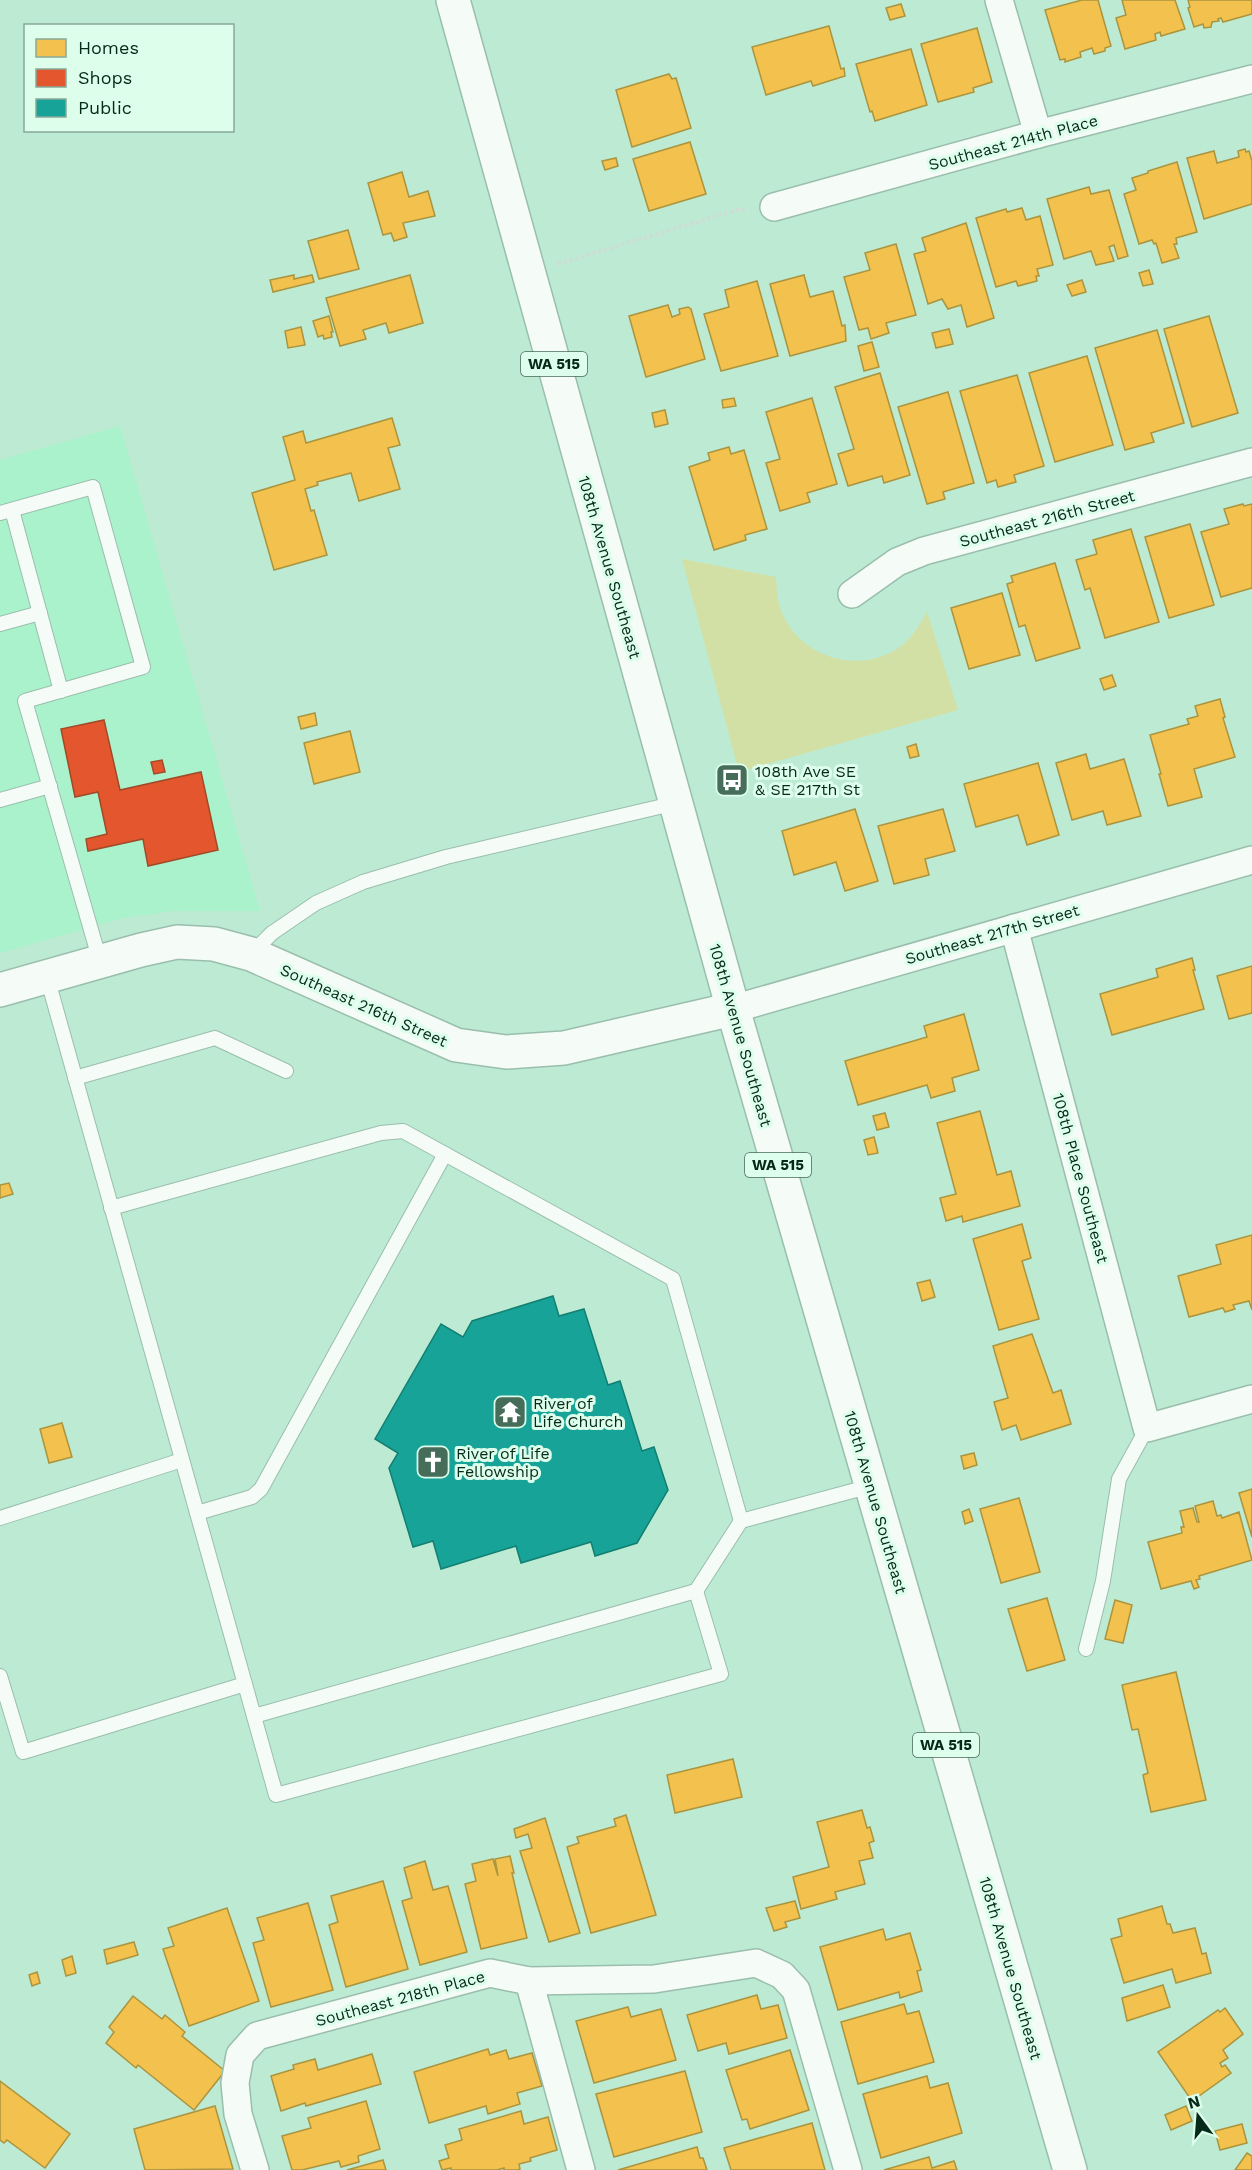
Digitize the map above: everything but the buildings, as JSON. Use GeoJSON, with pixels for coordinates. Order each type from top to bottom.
{"type":"FeatureCollection","features":[{"type":"Feature","properties":{"kind":"main road","name":"108th Avenue Southeast"},"geometry":{"type":"LineString","coordinates":[[453,0],[733,1009],[1070,2170]]}},
{"type":"Feature","properties":{"kind":"main road","name":"Southeast 216th Street"},"geometry":{"type":"LineString","coordinates":[[0,990],[100,961],[177,942],[214,944],[251,954],[456,1045],[506,1053],[564,1048],[733,1009]]}},
{"type":"Feature","properties":{"kind":"street"},"geometry":{"type":"LineString","coordinates":[[999,0],[1038,134]]}},
{"type":"Feature","properties":{"kind":"street","name":"Southeast 214th Place"},"geometry":{"type":"LineString","coordinates":[[774,207],[1038,134],[1252,79]]}},
{"type":"Feature","properties":{"kind":"street","name":"Southeast 216th Street"},"geometry":{"type":"LineString","coordinates":[[852,594],[897,562],[924,551],[1252,462]]}},
{"type":"Feature","properties":{"kind":"street","name":"Southeast 217th Street"},"geometry":{"type":"LineString","coordinates":[[733,1009],[1252,860]]}},
{"type":"Feature","properties":{"kind":"street","name":"108th Place Southeast"},"geometry":{"type":"LineString","coordinates":[[1014,928],[1147,1428]]}},
{"type":"Feature","properties":{"kind":"street"},"geometry":{"type":"LineString","coordinates":[[1147,1428],[1252,1399]]}},
{"type":"Feature","properties":{"kind":"street","name":"Southeast 218th Place"},"geometry":{"type":"LineString","coordinates":[[255,2170],[238,2114],[236,2083],[240,2055],[257,2036],[490,1973],[529,1981],[654,1978],[756,1964],[782,1975],[796,1989],[848,2170]]}},
{"type":"Feature","properties":{"kind":"street"},"geometry":{"type":"LineString","coordinates":[[529,1981],[581,2170]]}},
{"type":"Feature","properties":{"kind":"lane"},"geometry":{"type":"LineString","coordinates":[[61,691],[40,613],[6,512],[93,487],[143,667],[61,691],[25,701],[100,961]]}},
{"type":"Feature","properties":{"kind":"lane"},"geometry":{"type":"LineString","coordinates":[[0,624],[40,613]]}},
{"type":"Feature","properties":{"kind":"lane"},"geometry":{"type":"LineString","coordinates":[[0,800],[50,786]]}},
{"type":"Feature","properties":{"kind":"lane"},"geometry":{"type":"LineString","coordinates":[[251,954],[272,933],[316,903],[363,882],[446,857],[676,803]]}},
{"type":"Feature","properties":{"kind":"lane"},"geometry":{"type":"LineString","coordinates":[[46,977],[276,1795],[721,1674],[696,1591]]}},
{"type":"Feature","properties":{"kind":"lane"},"geometry":{"type":"LineString","coordinates":[[75,1078],[215,1038],[286,1071]]}},
{"type":"Feature","properties":{"kind":"lane"},"geometry":{"type":"LineString","coordinates":[[111,1208],[381,1133],[403,1131],[673,1279],[741,1521]]}},
{"type":"Feature","properties":{"kind":"lane"},"geometry":{"type":"LineString","coordinates":[[197,1512],[252,1497],[261,1489],[445,1154]]}},
{"type":"Feature","properties":{"kind":"lane"},"geometry":{"type":"LineString","coordinates":[[1086,1650],[1102,1581],[1119,1479],[1147,1428]]}},
{"type":"Feature","properties":{"kind":"lane"},"geometry":{"type":"LineString","coordinates":[[0,1518],[182,1460]]}},
{"type":"Feature","properties":{"kind":"lane"},"geometry":{"type":"LineString","coordinates":[[254,1716],[696,1591],[741,1521],[871,1486]]}},
{"type":"Feature","properties":{"kind":"lane"},"geometry":{"type":"LineString","coordinates":[[0,1676],[23,1752],[245,1684]]}},
{"type":"Feature","properties":{"kind":"path"},"geometry":{"type":"LineString","coordinates":[[529,273],[737,210],[774,207]]}},
{"type":"Feature","properties":{"kind":"shaded area"},"geometry":{"type":"Polygon","coordinates":[[[120,426],[260,911],[174,911],[123,918],[0,953],[0,460],[120,426]]]}},
{"type":"Feature","properties":{"kind":"shaded area"},"geometry":{"type":"Polygon","coordinates":[[[682,559],[776,577],[780,609],[791,629],[804,643],[837,659],[855,661],[873,659],[890,653],[909,639],[927,612],[958,710],[739,772],[682,559]]]}},
{"type":"Feature","properties":{"kind":"place","name":"108th Ave SE & SE 217th St"},"geometry":{"type":"Point","coordinates":[732,780]}},
{"type":"Feature","properties":{"kind":"place","name":"River of Life Church"},"geometry":{"type":"Point","coordinates":[510,1412]}},
{"type":"Feature","properties":{"kind":"place","name":"River of Life Fellowship"},"geometry":{"type":"Point","coordinates":[433,1462]}}]}
